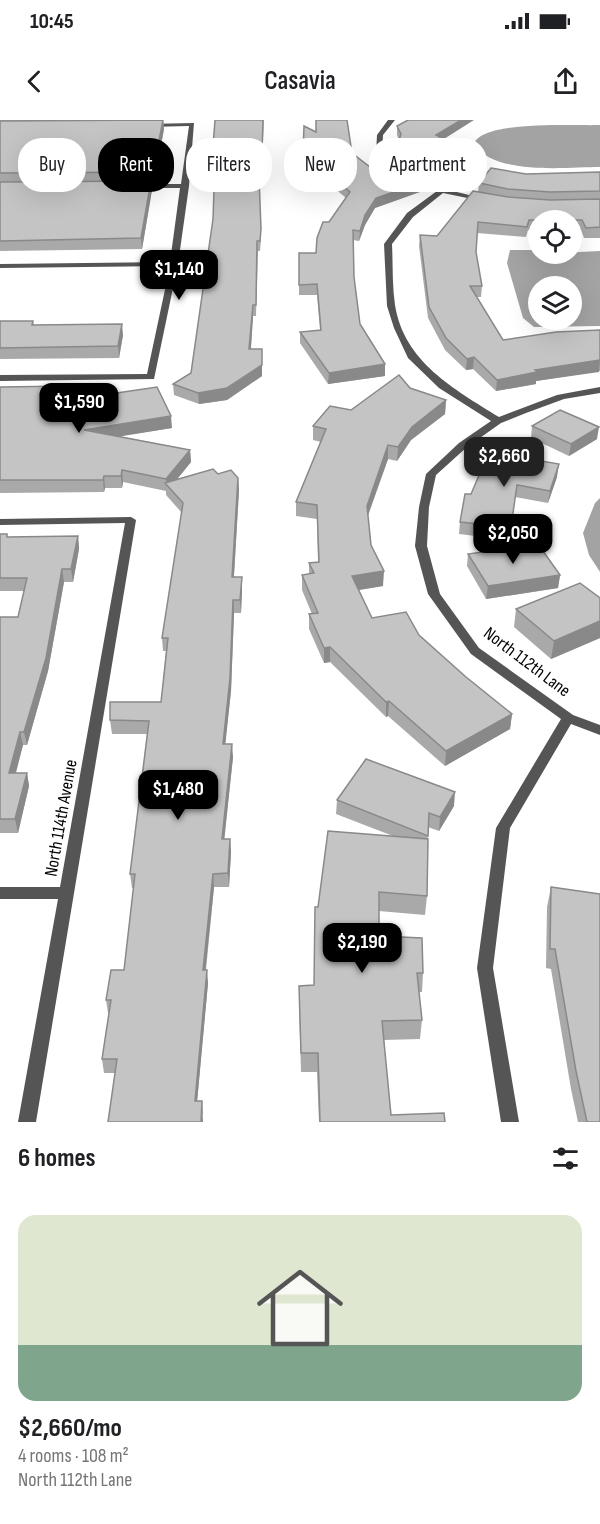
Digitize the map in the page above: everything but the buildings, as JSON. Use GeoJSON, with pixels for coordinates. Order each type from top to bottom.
{"type":"FeatureCollection","features":[{"type":"Feature","properties":{"kind":"street"},"geometry":{"type":"LineString","coordinates":[[378,138],[384,126],[393,120]]}},
{"type":"Feature","properties":{"kind":"street"},"geometry":{"type":"LineString","coordinates":[[0,378],[151,377],[174,264],[192,124],[136,125]]}},
{"type":"Feature","properties":{"kind":"street"},"geometry":{"type":"LineString","coordinates":[[174,186],[185,186]]}},
{"type":"Feature","properties":{"kind":"street"},"geometry":{"type":"LineString","coordinates":[[441,192],[410,214],[388,244],[391,306],[411,356],[442,386],[498,421]]}},
{"type":"Feature","properties":{"kind":"street"},"geometry":{"type":"LineString","coordinates":[[448,192],[486,199]]}},
{"type":"Feature","properties":{"kind":"street"},"geometry":{"type":"LineString","coordinates":[[0,266],[174,264]]}},
{"type":"Feature","properties":{"kind":"street","name":"North 112th Lane"},"geometry":{"type":"LineString","coordinates":[[510,1122],[485,968],[503,828],[568,717],[475,651],[434,594],[421,546],[424,507],[431,474],[463,445],[498,421],[538,404],[600,390]]}},
{"type":"Feature","properties":{"kind":"street","name":"North 114th Avenue"},"geometry":{"type":"LineString","coordinates":[[0,522],[131,520],[27,1122]]}},
{"type":"Feature","properties":{"kind":"street"},"geometry":{"type":"LineString","coordinates":[[568,717],[600,730]]}},
{"type":"Feature","properties":{"kind":"street"},"geometry":{"type":"LineString","coordinates":[[0,893],[68,893]]}},
{"type":"Feature","properties":{"kind":"shaded area"},"geometry":{"type":"Polygon","coordinates":[[[551,125],[600,125],[600,167],[532,168],[514,165],[487,156],[487,138],[479,138],[494,131],[551,125]]]}},
{"type":"Feature","properties":{"kind":"shaded area"},"geometry":{"type":"Polygon","coordinates":[[[510,250],[528,250],[528,264],[582,264],[582,252],[600,251],[600,326],[582,326],[582,276],[528,276],[528,322],[523,318],[507,263],[510,250]]]}},
{"type":"Feature","properties":{"kind":"shaded area"},"geometry":{"type":"Polygon","coordinates":[[[600,498],[600,572],[589,555],[583,533],[595,503],[600,498]]]}}]}
